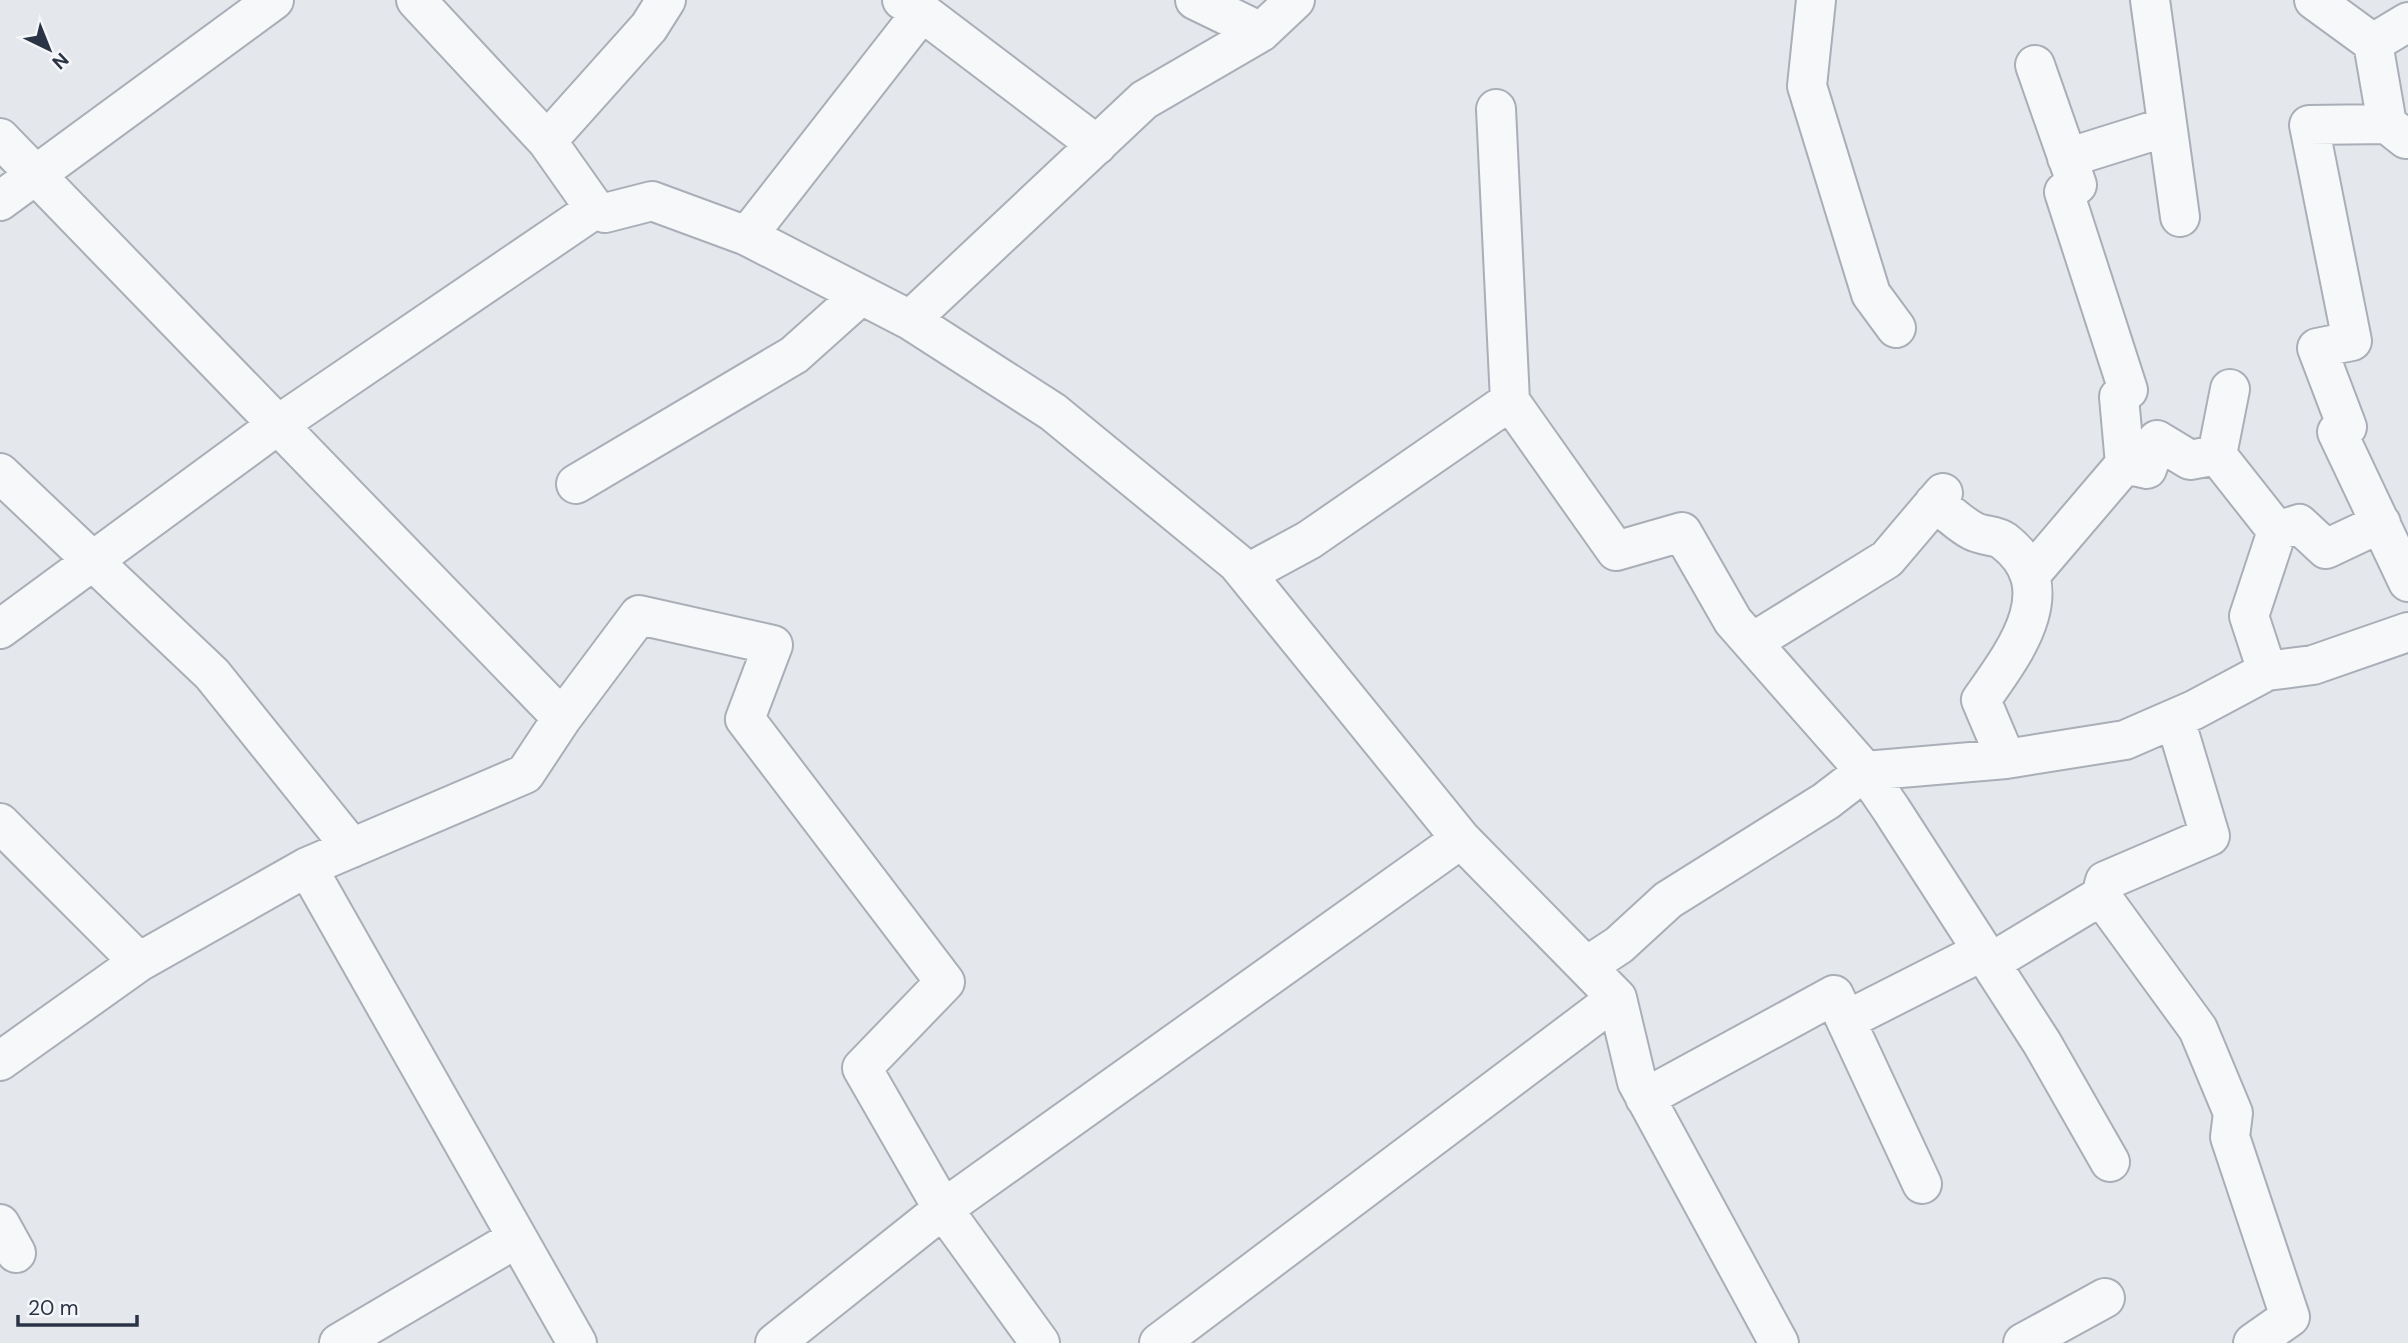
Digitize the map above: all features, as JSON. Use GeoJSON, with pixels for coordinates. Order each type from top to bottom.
{"type":"FeatureCollection","features":[{"type":"Feature","properties":{"kind":"street"},"geometry":{"type":"LineString","coordinates":[[0,201],[274,0]]}},
{"type":"Feature","properties":{"kind":"street"},"geometry":{"type":"LineString","coordinates":[[416,0],[547,141],[595,209],[605,213],[652,201],[747,236],[910,320],[1053,412],[1219,547],[1247,574],[1461,839],[1617,998],[1637,1082],[1779,1343]]}},
{"type":"Feature","properties":{"kind":"street"},"geometry":{"type":"LineString","coordinates":[[547,141],[649,27],[666,0]]}},
{"type":"Feature","properties":{"kind":"street"},"geometry":{"type":"LineString","coordinates":[[1195,0],[1261,32]]}},
{"type":"Feature","properties":{"kind":"street"},"geometry":{"type":"LineString","coordinates":[[910,320],[1144,100],[1261,32],[1295,0]]}},
{"type":"Feature","properties":{"kind":"street"},"geometry":{"type":"LineString","coordinates":[[1816,0],[1807,86],[1871,294],[1896,328]]}},
{"type":"Feature","properties":{"kind":"street"},"geometry":{"type":"LineString","coordinates":[[2150,0],[2180,217]]}},
{"type":"Feature","properties":{"kind":"street"},"geometry":{"type":"LineString","coordinates":[[2314,0],[2373,43],[2398,132],[2309,125],[2352,341],[2317,348],[2347,427],[2337,432],[2408,582]]}},
{"type":"Feature","properties":{"kind":"street"},"geometry":{"type":"LineString","coordinates":[[747,236],[912,6],[1097,145]]}},
{"type":"Feature","properties":{"kind":"street"},"geometry":{"type":"LineString","coordinates":[[2373,43],[2408,22]]}},
{"type":"Feature","properties":{"kind":"street"},"geometry":{"type":"LineString","coordinates":[[2032,573],[2124,464],[2119,397],[2128,390],[2064,192],[2077,185],[2035,65]]}},
{"type":"Feature","properties":{"kind":"street"},"geometry":{"type":"LineString","coordinates":[[1496,109],[1510,401],[1616,551],[1682,532],[1733,621],[1865,771],[2042,1043],[2110,1161]]}},
{"type":"Feature","properties":{"kind":"street"},"geometry":{"type":"LineString","coordinates":[[2067,158],[2166,127]]}},
{"type":"Feature","properties":{"kind":"street"},"geometry":{"type":"LineString","coordinates":[[0,138],[562,718]]}},
{"type":"Feature","properties":{"kind":"street"},"geometry":{"type":"LineString","coordinates":[[0,629],[279,424],[595,209]]}},
{"type":"Feature","properties":{"kind":"street"},"geometry":{"type":"LineString","coordinates":[[576,484],[794,355],[861,295]]}},
{"type":"Feature","properties":{"kind":"street"},"geometry":{"type":"LineString","coordinates":[[2230,389],[2217,455],[2277,531]]}},
{"type":"Feature","properties":{"kind":"street"},"geometry":{"type":"LineString","coordinates":[[1247,574],[1309,540],[1510,401]]}},
{"type":"Feature","properties":{"kind":"street"},"geometry":{"type":"LineString","coordinates":[[2124,464],[2147,469],[2157,440],[2190,460],[2217,455]]}},
{"type":"Feature","properties":{"kind":"street"},"geometry":{"type":"LineString","coordinates":[[0,473],[212,674],[352,848]]}},
{"type":"Feature","properties":{"kind":"street"},"geometry":{"type":"LineString","coordinates":[[1753,642],[1887,559],[1938,498],[1974,532],[2003,540],[2032,573],[2035,595],[2017,650],[1982,700],[2006,759]]}},
{"type":"Feature","properties":{"kind":"street"},"geometry":{"type":"LineString","coordinates":[[2277,531],[2299,524],[2326,549],[2381,523]]}},
{"type":"Feature","properties":{"kind":"street"},"geometry":{"type":"LineString","coordinates":[[2267,671],[2249,616],[2277,531]]}},
{"type":"Feature","properties":{"kind":"street"},"geometry":{"type":"LineString","coordinates":[[0,1061],[139,962],[307,867],[525,774],[562,718],[639,615],[773,645],[745,719],[945,982],[862,1068],[943,1209],[1040,1343]]}},
{"type":"Feature","properties":{"kind":"street"},"geometry":{"type":"LineString","coordinates":[[1587,966],[1619,945],[1668,900],[1826,801],[1865,771],[2006,759],[2126,740],[2175,719],[2267,671],[2313,665],[2408,632]]}},
{"type":"Feature","properties":{"kind":"street"},"geometry":{"type":"LineString","coordinates":[[1847,1020],[1986,957],[2101,896],[2105,881],[2210,836],[2175,719]]}},
{"type":"Feature","properties":{"kind":"street"},"geometry":{"type":"LineString","coordinates":[[0,823],[139,962]]}},
{"type":"Feature","properties":{"kind":"street"},"geometry":{"type":"LineString","coordinates":[[775,1343],[943,1209],[1461,839]]}},
{"type":"Feature","properties":{"kind":"street"},"geometry":{"type":"LineString","coordinates":[[307,867],[578,1343]]}},
{"type":"Feature","properties":{"kind":"street"},"geometry":{"type":"LineString","coordinates":[[2101,896],[2198,1029],[2234,1113],[2230,1137],[2290,1317],[2253,1343]]}},
{"type":"Feature","properties":{"kind":"street"},"geometry":{"type":"LineString","coordinates":[[1645,1098],[1834,995],[1922,1184]]}},
{"type":"Feature","properties":{"kind":"street"},"geometry":{"type":"LineString","coordinates":[[1159,1343],[1617,998]]}},
{"type":"Feature","properties":{"kind":"street"},"geometry":{"type":"LineString","coordinates":[[339,1343],[517,1238]]}},
{"type":"Feature","properties":{"kind":"street"},"geometry":{"type":"LineString","coordinates":[[2023,1343],[2105,1298]]}}]}
